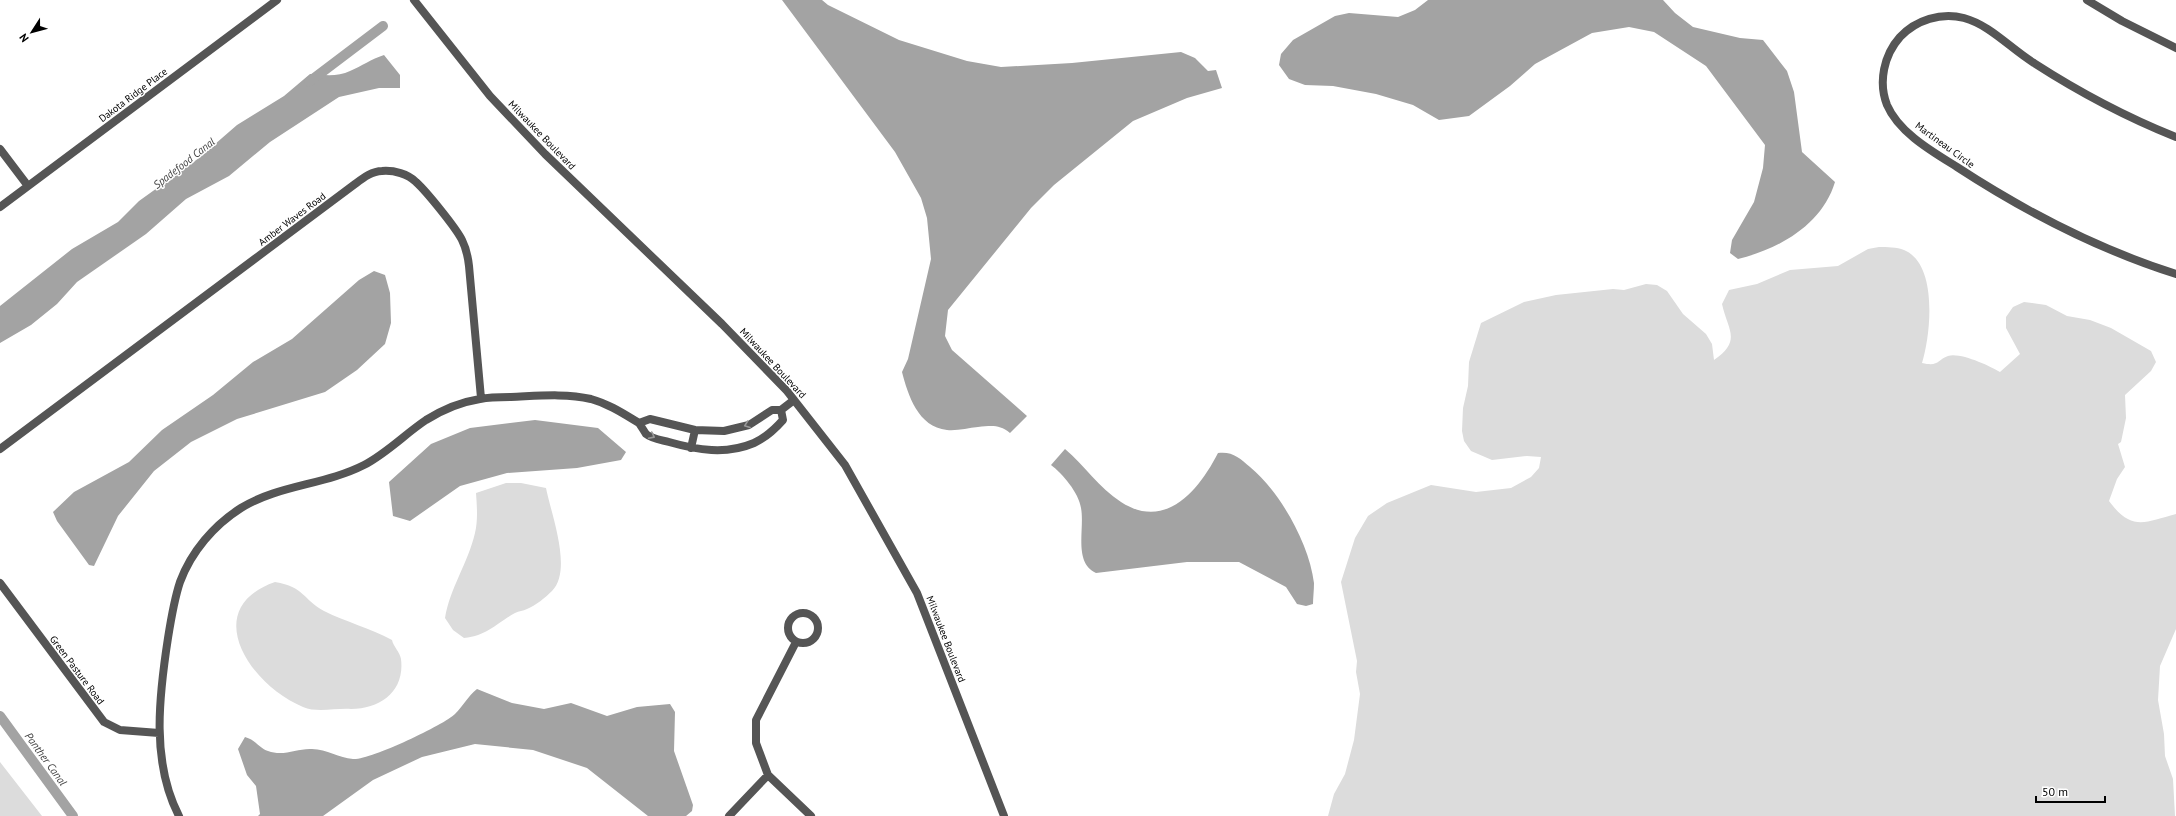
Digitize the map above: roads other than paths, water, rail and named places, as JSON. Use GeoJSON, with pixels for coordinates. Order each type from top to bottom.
{"type":"FeatureCollection","features":[{"type":"Feature","properties":{"kind":"street","name":"Dakota Ridge Place"},"geometry":{"type":"LineString","coordinates":[[0,207],[277,0]]}},
{"type":"Feature","properties":{"kind":"street","name":"Milwaukee Boulevard"},"geometry":{"type":"LineString","coordinates":[[414,0],[490,96],[545,154],[722,324],[794,400],[845,465],[917,593],[1004,816]]}},
{"type":"Feature","properties":{"kind":"street"},"geometry":{"type":"LineString","coordinates":[[2087,0],[2122,21],[2176,48]]}},
{"type":"Feature","properties":{"kind":"street","name":"Martineau Circle"},"geometry":{"type":"LineString","coordinates":[[2176,137],[2124,114],[2075,89],[2032,62],[1982,26],[1962,18],[1935,17],[1910,28],[1893,47],[1884,68],[1883,87],[1888,106],[1901,125],[1928,148],[1999,194],[2051,223],[2107,249],[2176,274]]}},
{"type":"Feature","properties":{"kind":"street"},"geometry":{"type":"LineString","coordinates":[[0,149],[28,186]]}},
{"type":"Feature","properties":{"kind":"street","name":"Amber Waves Road"},"geometry":{"type":"LineString","coordinates":[[0,449],[349,188],[370,174],[381,170],[392,171],[404,175],[416,182],[462,238],[467,250],[469,266],[481,398]]}},
{"type":"Feature","properties":{"kind":"street"},"geometry":{"type":"LineString","coordinates":[[179,816],[169,790],[164,770],[159,733],[165,661],[175,602],[180,582],[188,565],[210,534],[231,515],[258,499],[277,491],[326,478],[363,465],[379,456],[427,419],[455,406],[481,398],[574,396],[606,404],[639,423],[647,434],[656,439],[706,451],[725,450],[755,443],[783,420],[782,410]]}},
{"type":"Feature","properties":{"kind":"street"},"geometry":{"type":"LineString","coordinates":[[639,423],[650,419],[695,430],[724,431],[758,420],[772,410],[782,410],[794,400]]}},
{"type":"Feature","properties":{"kind":"street"},"geometry":{"type":"LineString","coordinates":[[691,448],[695,430]]}},
{"type":"Feature","properties":{"kind":"street","name":"Green Pasture Road"},"geometry":{"type":"LineString","coordinates":[[0,583],[104,722],[120,730],[159,733]]}},
{"type":"Feature","properties":{"kind":"street"},"geometry":{"type":"LineString","coordinates":[[796,642],[756,720],[756,743],[768,775],[811,816]]}},
{"type":"Feature","properties":{"kind":"street"},"geometry":{"type":"LineString","coordinates":[[729,816],[768,775]]}},
{"type":"Feature","properties":{"kind":"waterway","name":"Spadefood Canal"},"geometry":{"type":"LineString","coordinates":[[309,82],[383,26]]}},
{"type":"Feature","properties":{"kind":"waterway","name":"Panther Canal"},"geometry":{"type":"LineString","coordinates":[[0,716],[73,816]]}}]}
